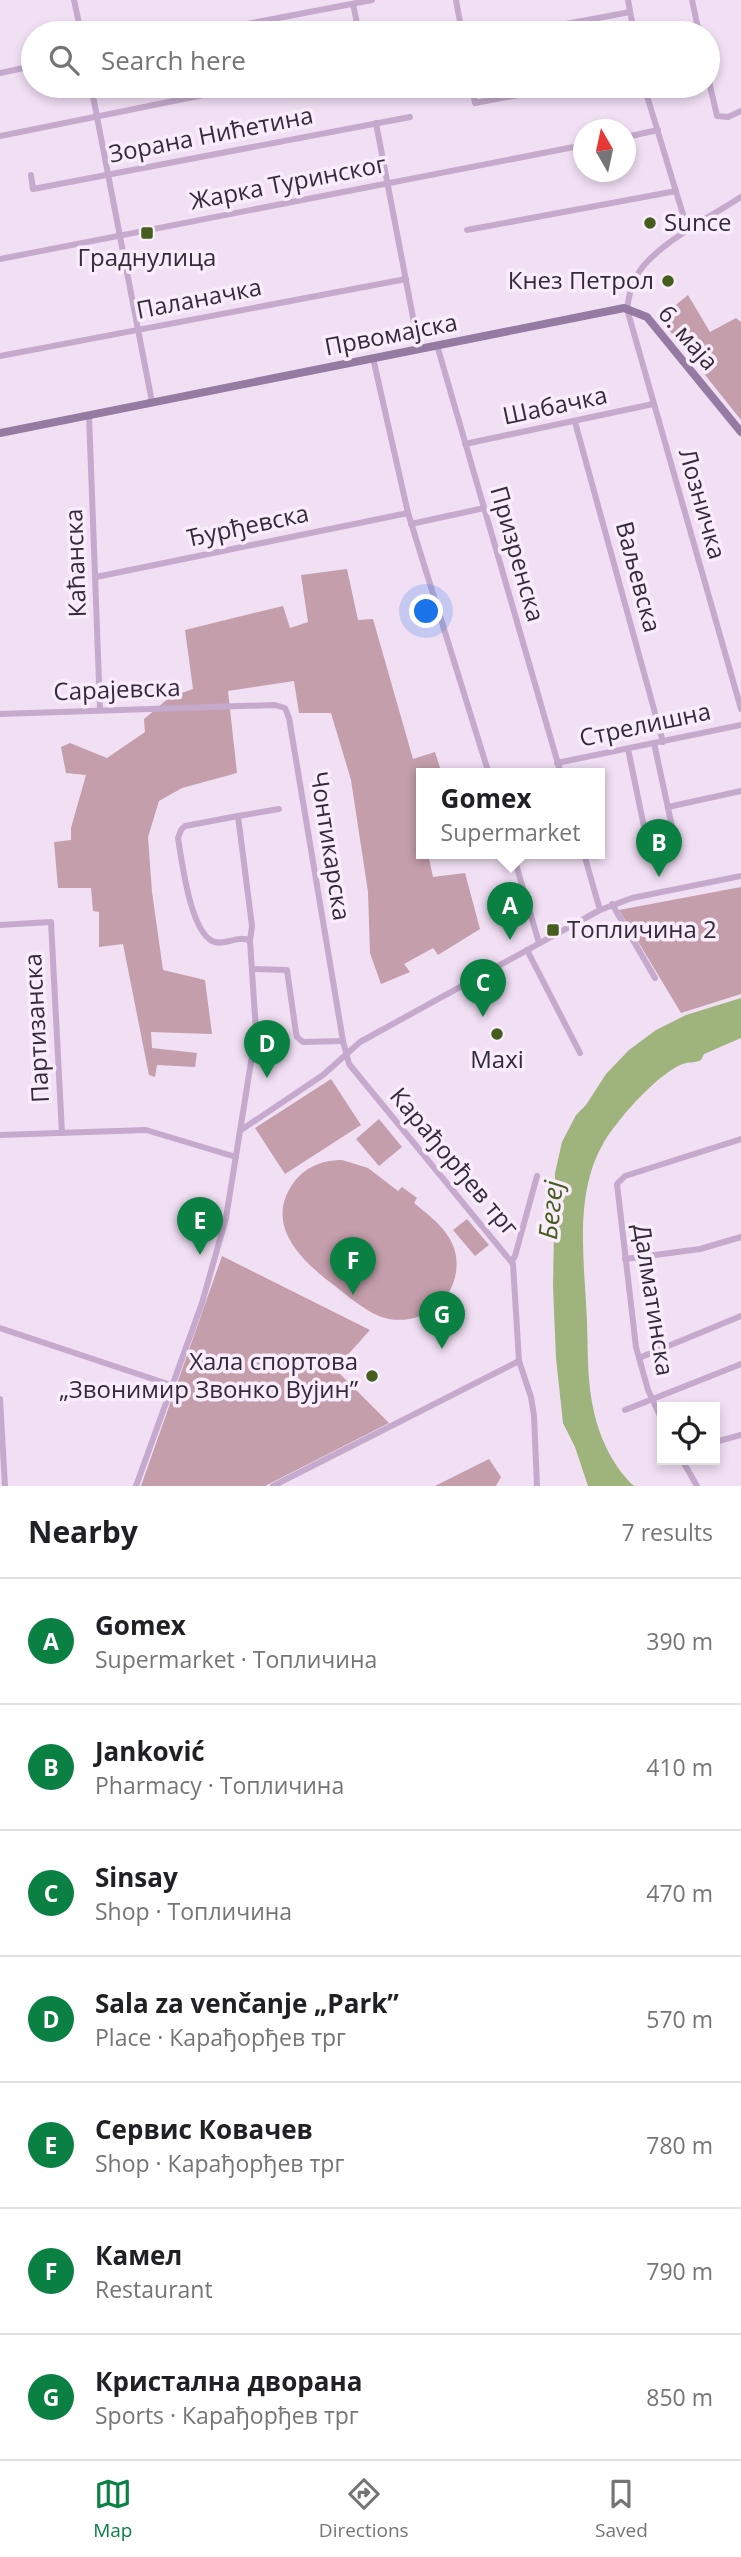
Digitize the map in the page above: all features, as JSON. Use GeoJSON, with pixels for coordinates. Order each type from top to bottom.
{"type":"FeatureCollection","features":[{"type":"Feature","properties":{"kind":"street"},"geometry":{"type":"LineString","coordinates":[[74,0],[78,21]]}},
{"type":"Feature","properties":{"kind":"street"},"geometry":{"type":"LineString","coordinates":[[263,21],[372,0]]}},
{"type":"Feature","properties":{"kind":"street"},"geometry":{"type":"LineString","coordinates":[[456,0],[460,21]]}},
{"type":"Feature","properties":{"kind":"street"},"geometry":{"type":"LineString","coordinates":[[628,0],[632,21]]}},
{"type":"Feature","properties":{"kind":"street"},"geometry":{"type":"LineString","coordinates":[[692,0],[696,21]]}},
{"type":"Feature","properties":{"kind":"street"},"geometry":{"type":"LineString","coordinates":[[353,4],[357,21]]}},
{"type":"Feature","properties":{"kind":"street"},"geometry":{"type":"LineString","coordinates":[[582,21],[630,12]]}},
{"type":"Feature","properties":{"kind":"street"},"geometry":{"type":"LineString","coordinates":[[0,72],[21,68]]}},
{"type":"Feature","properties":{"kind":"street"},"geometry":{"type":"LineString","coordinates":[[93,98],[152,402]]}},
{"type":"Feature","properties":{"kind":"street"},"geometry":{"type":"LineString","coordinates":[[0,136],[188,98]]}},
{"type":"Feature","properties":{"kind":"street"},"geometry":{"type":"LineString","coordinates":[[474,98],[475,103],[502,98]]}},
{"type":"Feature","properties":{"kind":"street"},"geometry":{"type":"LineString","coordinates":[[648,98],[688,232]]}},
{"type":"Feature","properties":{"kind":"street"},"geometry":{"type":"LineString","coordinates":[[713,98],[717,116],[728,117],[741,111]]}},
{"type":"Feature","properties":{"kind":"street","name":"Зорана Нићетина"},"geometry":{"type":"LineString","coordinates":[[31,175],[33,189],[410,117]]}},
{"type":"Feature","properties":{"kind":"street"},"geometry":{"type":"LineString","coordinates":[[376,123],[419,349]]}},
{"type":"Feature","properties":{"kind":"street"},"geometry":{"type":"LineString","coordinates":[[636,135],[658,130]]}},
{"type":"Feature","properties":{"kind":"street","name":"Жарка Туринског"},"geometry":{"type":"LineString","coordinates":[[0,259],[573,147]]}},
{"type":"Feature","properties":{"kind":"street"},"geometry":{"type":"LineString","coordinates":[[467,230],[676,191]]}},
{"type":"Feature","properties":{"kind":"street"},"geometry":{"type":"LineString","coordinates":[[627,309],[629,293],[639,272],[654,255],[741,197]]}},
{"type":"Feature","properties":{"kind":"street","name":"Паланачка"},"geometry":{"type":"LineString","coordinates":[[0,356],[406,279]]}},
{"type":"Feature","properties":{"kind":"street","name":"Првомајска"},"geometry":{"type":"LineString","coordinates":[[0,433],[627,309]]}},
{"type":"Feature","properties":{"kind":"street","name":"Лозничка"},"geometry":{"type":"LineString","coordinates":[[627,309],[741,709]]}},
{"type":"Feature","properties":{"kind":"street","name":"6. маја"},"geometry":{"type":"LineString","coordinates":[[627,309],[647,317],[741,432]]}},
{"type":"Feature","properties":{"kind":"street","name":"Призренска"},"geometry":{"type":"LineString","coordinates":[[437,345],[559,768]]}},
{"type":"Feature","properties":{"kind":"street"},"geometry":{"type":"LineString","coordinates":[[373,358],[411,524],[487,768]]}},
{"type":"Feature","properties":{"kind":"street","name":"Шабачка"},"geometry":{"type":"LineString","coordinates":[[465,444],[653,404]]}},
{"type":"Feature","properties":{"kind":"street","name":"Каћанска"},"geometry":{"type":"LineString","coordinates":[[89,415],[100,709]]}},
{"type":"Feature","properties":{"kind":"street","name":"Ваљевска"},"geometry":{"type":"LineString","coordinates":[[575,422],[663,742]]}},
{"type":"Feature","properties":{"kind":"street"},"geometry":{"type":"LineString","coordinates":[[411,524],[484,508]]}},
{"type":"Feature","properties":{"kind":"street","name":"Ђурђевска"},"geometry":{"type":"LineString","coordinates":[[96,577],[408,513]]}},
{"type":"Feature","properties":{"kind":"street","name":"Чонтикарска"},"geometry":{"type":"LineString","coordinates":[[236,706],[279,705],[288,712],[343,1041]]}},
{"type":"Feature","properties":{"kind":"street","name":"Сарајевска"},"geometry":{"type":"LineString","coordinates":[[0,714],[236,706]]}},
{"type":"Feature","properties":{"kind":"street","name":"Стрелишна"},"geometry":{"type":"LineString","coordinates":[[557,763],[741,725]]}},
{"type":"Feature","properties":{"kind":"street"},"geometry":{"type":"LineString","coordinates":[[628,749],[649,851],[653,853],[676,845],[654,743]]}},
{"type":"Feature","properties":{"kind":"street"},"geometry":{"type":"LineString","coordinates":[[668,807],[741,791]]}},
{"type":"Feature","properties":{"kind":"street"},"geometry":{"type":"LineString","coordinates":[[250,941],[242,938],[220,943],[210,939],[205,933],[189,902],[178,838],[181,830],[189,824],[279,809]]}},
{"type":"Feature","properties":{"kind":"street"},"geometry":{"type":"LineString","coordinates":[[136,1486],[215,1261],[226,1218],[256,1031],[250,941],[252,926],[238,816]]}},
{"type":"Feature","properties":{"kind":"street"},"geometry":{"type":"LineString","coordinates":[[514,859],[539,943]]}},
{"type":"Feature","properties":{"kind":"street"},"geometry":{"type":"LineString","coordinates":[[585,859],[600,910]]}},
{"type":"Feature","properties":{"kind":"street"},"geometry":{"type":"LineString","coordinates":[[241,1129],[323,1075],[360,1042],[600,910],[632,898],[741,876]]}},
{"type":"Feature","properties":{"kind":"street"},"geometry":{"type":"LineString","coordinates":[[612,904],[655,978]]}},
{"type":"Feature","properties":{"kind":"street","name":"Партизанска"},"geometry":{"type":"LineString","coordinates":[[0,925],[51,922],[62,1133]]}},
{"type":"Feature","properties":{"kind":"street"},"geometry":{"type":"LineString","coordinates":[[527,950],[580,1053]]}},
{"type":"Feature","properties":{"kind":"street"},"geometry":{"type":"LineString","coordinates":[[253,969],[287,970],[299,1040],[343,1041]]}},
{"type":"Feature","properties":{"kind":"street","name":"Карађорђев трг"},"geometry":{"type":"LineString","coordinates":[[343,1041],[354,1073],[512,1261],[516,1275],[519,1361],[534,1416],[537,1486]]}},
{"type":"Feature","properties":{"kind":"street"},"geometry":{"type":"LineString","coordinates":[[0,1136],[146,1130],[236,1157]]}},
{"type":"Feature","properties":{"kind":"street","name":"Далматинска"},"geometry":{"type":"LineString","coordinates":[[657,1409],[639,1358],[617,1184],[625,1176],[741,1139]]}},
{"type":"Feature","properties":{"kind":"street"},"geometry":{"type":"LineString","coordinates":[[512,1261],[537,1176]]}},
{"type":"Feature","properties":{"kind":"street"},"geometry":{"type":"LineString","coordinates":[[625,1259],[699,1250],[741,1237]]}},
{"type":"Feature","properties":{"kind":"street"},"geometry":{"type":"LineString","coordinates":[[639,1358],[741,1316]]}},
{"type":"Feature","properties":{"kind":"street"},"geometry":{"type":"LineString","coordinates":[[0,1328],[171,1385]]}},
{"type":"Feature","properties":{"kind":"street"},"geometry":{"type":"LineString","coordinates":[[273,1486],[519,1361]]}},
{"type":"Feature","properties":{"kind":"street"},"geometry":{"type":"LineString","coordinates":[[625,1410],[741,1364]]}},
{"type":"Feature","properties":{"kind":"street"},"geometry":{"type":"LineString","coordinates":[[0,1399],[5,1486]]}},
{"type":"Feature","properties":{"kind":"street"},"geometry":{"type":"LineString","coordinates":[[720,1441],[741,1435]]}},
{"type":"Feature","properties":{"kind":"street"},"geometry":{"type":"LineString","coordinates":[[685,1465],[697,1486]]}},
{"type":"Feature","properties":{"kind":"shaded area"},"geometry":{"type":"Polygon","coordinates":[[[688,295],[710,332],[736,318],[741,322],[741,420],[666,326],[672,308],[688,295]]]}},
{"type":"Feature","properties":{"kind":"shaded area"},"geometry":{"type":"Polygon","coordinates":[[[347,569],[358,620],[373,619],[413,759],[435,752],[440,768],[416,768],[416,859],[429,859],[433,877],[465,873],[480,929],[438,955],[433,948],[404,964],[410,972],[381,984],[370,953],[368,892],[351,780],[331,713],[299,713],[294,681],[228,691],[237,773],[182,788],[159,801],[148,837],[152,892],[163,970],[205,980],[212,1034],[151,1032],[152,1048],[197,1053],[195,1067],[157,1065],[155,1077],[149,1075],[123,944],[99,947],[99,912],[93,911],[91,888],[58,888],[54,842],[71,840],[71,828],[86,775],[66,773],[61,747],[70,743],[107,758],[145,732],[144,719],[170,697],[193,689],[185,630],[283,606],[290,628],[308,622],[301,575],[347,569]]]}},
{"type":"Feature","properties":{"kind":"shaded area"},"geometry":{"type":"Polygon","coordinates":[[[741,887],[741,994],[681,1013],[619,910],[741,887]]]}},
{"type":"Feature","properties":{"kind":"shaded area"},"geometry":{"type":"Polygon","coordinates":[[[741,998],[741,1038],[704,1054],[701,1060],[686,1063],[664,1075],[628,1110],[609,1134],[594,1164],[584,1208],[583,1231],[590,1390],[604,1443],[620,1471],[634,1486],[588,1486],[575,1447],[563,1423],[556,1358],[553,1287],[555,1173],[562,1142],[576,1115],[586,1105],[606,1074],[629,1050],[656,1030],[686,1015],[741,998]]]}},
{"type":"Feature","properties":{"kind":"shaded area"},"geometry":{"type":"Polygon","coordinates":[[[331,1079],[361,1125],[285,1174],[255,1128],[331,1079]]]}},
{"type":"Feature","properties":{"kind":"shaded area"},"geometry":{"type":"Polygon","coordinates":[[[379,1119],[402,1147],[379,1166],[356,1139],[379,1119]]]}},
{"type":"Feature","properties":{"kind":"shaded area"},"geometry":{"type":"Polygon","coordinates":[[[342,1160],[368,1168],[398,1191],[402,1187],[417,1198],[414,1203],[438,1224],[451,1240],[457,1260],[453,1285],[447,1296],[428,1312],[404,1320],[373,1313],[323,1277],[291,1243],[283,1215],[285,1200],[292,1185],[313,1166],[342,1160]]]}},
{"type":"Feature","properties":{"kind":"shaded area"},"geometry":{"type":"Polygon","coordinates":[[[467,1219],[489,1245],[475,1256],[453,1230],[467,1219]]]}},
{"type":"Feature","properties":{"kind":"shaded area"},"geometry":{"type":"Polygon","coordinates":[[[222,1256],[370,1330],[335,1369],[389,1423],[265,1486],[141,1486],[222,1256]]]}},
{"type":"Feature","properties":{"kind":"shaded area"},"geometry":{"type":"Polygon","coordinates":[[[489,1459],[501,1477],[496,1486],[435,1486],[489,1459]]]}},
{"type":"Feature","properties":{"kind":"place","name":"Sunce"},"geometry":{"type":"Point","coordinates":[650,223]}},
{"type":"Feature","properties":{"kind":"place","name":"Граднулица"},"geometry":{"type":"Point","coordinates":[147,233]}},
{"type":"Feature","properties":{"kind":"place","name":"Кнез Петрол"},"geometry":{"type":"Point","coordinates":[668,281]}},
{"type":"Feature","properties":{"kind":"place","name":"Janković"},"geometry":{"type":"Point","coordinates":[659,877]}},
{"type":"Feature","properties":{"kind":"place","name":"Топличина 2"},"geometry":{"type":"Point","coordinates":[553,930]}},
{"type":"Feature","properties":{"kind":"place","name":"Gomex"},"geometry":{"type":"Point","coordinates":[510,940]}},
{"type":"Feature","properties":{"kind":"place","name":"Sinsay"},"geometry":{"type":"Point","coordinates":[483,1017]}},
{"type":"Feature","properties":{"kind":"place","name":"Maxi"},"geometry":{"type":"Point","coordinates":[497,1034]}},
{"type":"Feature","properties":{"kind":"place","name":"Sala za venčanje „Park”"},"geometry":{"type":"Point","coordinates":[267,1078]}},
{"type":"Feature","properties":{"kind":"place","name":"Сервис Ковачев"},"geometry":{"type":"Point","coordinates":[200,1255]}},
{"type":"Feature","properties":{"kind":"place","name":"Камел"},"geometry":{"type":"Point","coordinates":[353,1295]}},
{"type":"Feature","properties":{"kind":"place","name":"Кристална дворана"},"geometry":{"type":"Point","coordinates":[442,1349]}},
{"type":"Feature","properties":{"kind":"place","name":"Хала спортова „Звонимир Звонко Вујин”"},"geometry":{"type":"Point","coordinates":[372,1376]}},
{"type":"Feature","properties":{"kind":"water label","name":"Бегеј"},"geometry":{"type":"Point","coordinates":[551,1210]}}]}
